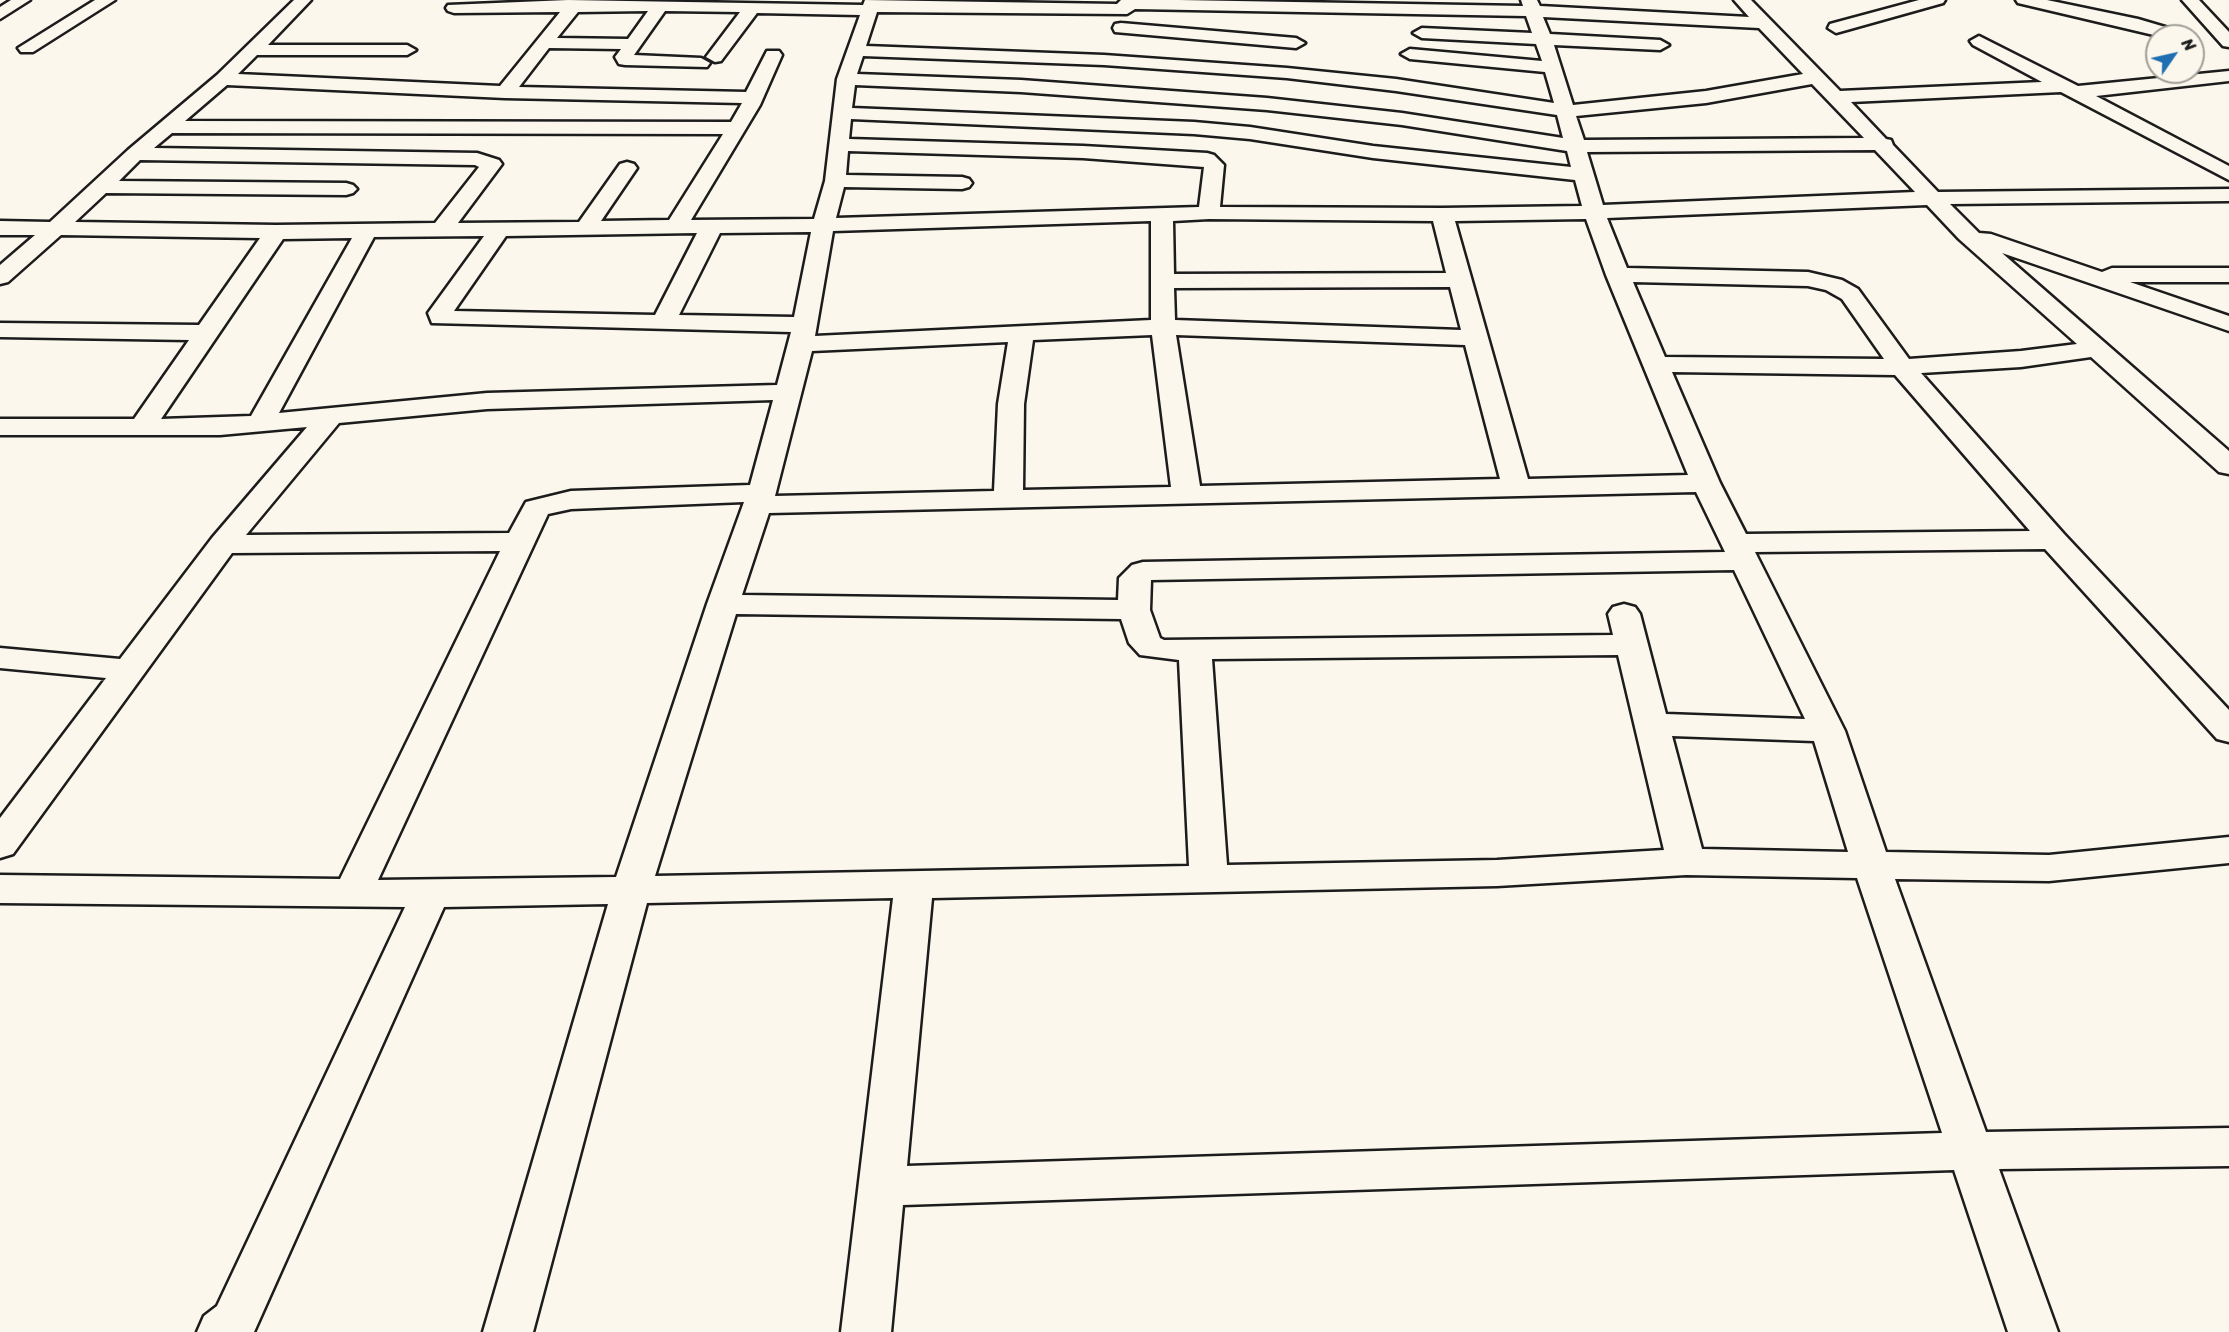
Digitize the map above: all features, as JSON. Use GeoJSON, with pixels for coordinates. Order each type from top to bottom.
{"type":"FeatureCollection","features":[{"type":"Feature","properties":{"kind":"street"},"geometry":{"type":"LineString","coordinates":[[0,14],[22,0]]}},
{"type":"Feature","properties":{"kind":"street"},"geometry":{"type":"LineString","coordinates":[[27,48],[107,0]]}},
{"type":"Feature","properties":{"kind":"street"},"geometry":{"type":"LineString","coordinates":[[0,277],[58,227],[135,154],[223,79],[303,0]]}},
{"type":"Feature","properties":{"kind":"street"},"geometry":{"type":"LineString","coordinates":[[1742,0],[1814,78],[1884,144],[1931,198],[1967,234],[2229,466]]}},
{"type":"Feature","properties":{"kind":"street"},"geometry":{"type":"LineString","coordinates":[[1836,28],[1937,0]]}},
{"type":"Feature","properties":{"kind":"street"},"geometry":{"type":"LineString","coordinates":[[2024,0],[2145,26]]}},
{"type":"Feature","properties":{"kind":"street"},"geometry":{"type":"LineString","coordinates":[[454,8],[663,3],[753,7],[865,30],[1104,60],[1287,73],[1396,85],[1566,111],[1706,97],[1814,78]]}},
{"type":"Feature","properties":{"kind":"street"},"geometry":{"type":"LineString","coordinates":[[663,3],[624,57],[625,60],[708,60],[753,7]]}},
{"type":"Feature","properties":{"kind":"street"},"geometry":{"type":"LineString","coordinates":[[505,92],[574,4]]}},
{"type":"Feature","properties":{"kind":"street"},"geometry":{"type":"LineString","coordinates":[[865,30],[1126,4],[1202,4],[1413,10],[1660,45]]}},
{"type":"Feature","properties":{"kind":"street"},"geometry":{"type":"LineString","coordinates":[[1104,60],[1118,36],[1126,4]]}},
{"type":"Feature","properties":{"kind":"street"},"geometry":{"type":"LineString","coordinates":[[1197,33],[1202,4]]}},
{"type":"Feature","properties":{"kind":"street"},"geometry":{"type":"LineString","coordinates":[[1287,73],[1296,43],[1291,6]]}},
{"type":"Feature","properties":{"kind":"street"},"geometry":{"type":"LineString","coordinates":[[2195,6],[2219,11]]}},
{"type":"Feature","properties":{"kind":"street"},"geometry":{"type":"LineString","coordinates":[[2195,6],[2229,42]]}},
{"type":"Feature","properties":{"kind":"street"},"geometry":{"type":"LineString","coordinates":[[1413,10],[1422,33]]}},
{"type":"Feature","properties":{"kind":"street"},"geometry":{"type":"LineString","coordinates":[[1422,33],[1763,23]]}},
{"type":"Feature","properties":{"kind":"street"},"geometry":{"type":"LineString","coordinates":[[1410,54],[1539,29]]}},
{"type":"Feature","properties":{"kind":"street"},"geometry":{"type":"LineString","coordinates":[[1539,29],[1566,111],[1593,212],[1618,276],[1706,483],[1828,731],[1872,867],[2033,1332]]}},
{"type":"Feature","properties":{"kind":"street"},"geometry":{"type":"LineString","coordinates":[[865,30],[1021,86],[1267,104],[1402,119],[1579,160]]}},
{"type":"Feature","properties":{"kind":"street"},"geometry":{"type":"LineString","coordinates":[[507,1332],[631,891],[723,604],[760,499],[802,334],[823,225],[835,181],[840,129],[865,30]]}},
{"type":"Feature","properties":{"kind":"street"},"geometry":{"type":"LineString","coordinates":[[1085,42],[1118,36],[1197,33],[1296,43]]}},
{"type":"Feature","properties":{"kind":"street"},"geometry":{"type":"LineString","coordinates":[[1396,85],[1422,33]]}},
{"type":"Feature","properties":{"kind":"street"},"geometry":{"type":"LineString","coordinates":[[1979,41],[2229,174]]}},
{"type":"Feature","properties":{"kind":"street"},"geometry":{"type":"LineString","coordinates":[[544,43],[633,44]]}},
{"type":"Feature","properties":{"kind":"street"},"geometry":{"type":"LineString","coordinates":[[2212,48],[2229,55]]}},
{"type":"Feature","properties":{"kind":"street"},"geometry":{"type":"LineString","coordinates":[[252,50],[407,50]]}},
{"type":"Feature","properties":{"kind":"street"},"geometry":{"type":"LineString","coordinates":[[676,226],[736,128],[773,55]]}},
{"type":"Feature","properties":{"kind":"street"},"geometry":{"type":"LineString","coordinates":[[1835,97],[2072,89],[2229,76]]}},
{"type":"Feature","properties":{"kind":"street"},"geometry":{"type":"LineString","coordinates":[[223,79],[505,92],[753,98]]}},
{"type":"Feature","properties":{"kind":"street"},"geometry":{"type":"LineString","coordinates":[[1373,152],[1402,119]]}},
{"type":"Feature","properties":{"kind":"street"},"geometry":{"type":"LineString","coordinates":[[840,129],[1138,124],[1250,133],[1373,152],[1579,160],[1884,144]]}},
{"type":"Feature","properties":{"kind":"street"},"geometry":{"type":"LineString","coordinates":[[167,127],[736,128]]}},
{"type":"Feature","properties":{"kind":"street"},"geometry":{"type":"LineString","coordinates":[[840,129],[1083,152],[1207,159],[1214,165],[1209,213]]}},
{"type":"Feature","properties":{"kind":"street"},"geometry":{"type":"LineString","coordinates":[[135,154],[477,159],[492,164],[443,228]]}},
{"type":"Feature","properties":{"kind":"street"},"geometry":{"type":"LineString","coordinates":[[586,227],[627,168]]}},
{"type":"Feature","properties":{"kind":"street"},"geometry":{"type":"LineString","coordinates":[[835,181],[962,183]]}},
{"type":"Feature","properties":{"kind":"street"},"geometry":{"type":"LineString","coordinates":[[100,187],[346,189]]}},
{"type":"Feature","properties":{"kind":"street"},"geometry":{"type":"LineString","coordinates":[[0,228],[58,227],[276,232],[443,228],[823,225],[1162,214],[1442,215],[1593,212],[1931,198],[2229,195]]}},
{"type":"Feature","properties":{"kind":"street"},"geometry":{"type":"LineString","coordinates":[[1162,214],[1163,327],[1187,496]]}},
{"type":"Feature","properties":{"kind":"street"},"geometry":{"type":"LineString","coordinates":[[1442,215],[1516,487]]}},
{"type":"Feature","properties":{"kind":"street"},"geometry":{"type":"LineString","coordinates":[[663,323],[712,226]]}},
{"type":"Feature","properties":{"kind":"street"},"geometry":{"type":"LineString","coordinates":[[500,229],[440,313],[441,318],[663,323],[802,334],[1022,334],[1163,327],[1475,338]]}},
{"type":"Feature","properties":{"kind":"street"},"geometry":{"type":"LineString","coordinates":[[260,423],[368,230]]}},
{"type":"Feature","properties":{"kind":"street"},"geometry":{"type":"LineString","coordinates":[[142,427],[276,232]]}},
{"type":"Feature","properties":{"kind":"street"},"geometry":{"type":"LineString","coordinates":[[1967,234],[2229,324]]}},
{"type":"Feature","properties":{"kind":"street"},"geometry":{"type":"LineString","coordinates":[[2086,274],[2229,275]]}},
{"type":"Feature","properties":{"kind":"street"},"geometry":{"type":"LineString","coordinates":[[1618,276],[1808,279],[1834,285],[1850,294],[1902,367],[2053,540],[2229,731]]}},
{"type":"Feature","properties":{"kind":"street"},"geometry":{"type":"LineString","coordinates":[[1161,281],[1460,280]]}},
{"type":"Feature","properties":{"kind":"street"},"geometry":{"type":"LineString","coordinates":[[0,330],[208,333]]}},
{"type":"Feature","properties":{"kind":"street"},"geometry":{"type":"LineString","coordinates":[[1008,500],[1011,404],[1022,334]]}},
{"type":"Feature","properties":{"kind":"street"},"geometry":{"type":"LineString","coordinates":[[1657,364],[1739,367],[1902,367],[2021,359],[2098,349]]}},
{"type":"Feature","properties":{"kind":"street"},"geometry":{"type":"LineString","coordinates":[[0,427],[220,427],[487,401],[789,392]]}},
{"type":"Feature","properties":{"kind":"street"},"geometry":{"type":"LineString","coordinates":[[0,845],[223,544],[329,418]]}},
{"type":"Feature","properties":{"kind":"street"},"geometry":{"type":"LineString","coordinates":[[353,893],[536,508],[550,503],[760,499],[1008,500],[1706,483]]}},
{"type":"Feature","properties":{"kind":"street"},"geometry":{"type":"LineString","coordinates":[[1686,862],[1628,629],[1194,651],[1152,648],[1145,642],[1134,610],[1134,578],[1143,571],[2053,540]]}},
{"type":"Feature","properties":{"kind":"street"},"geometry":{"type":"LineString","coordinates":[[223,544],[520,542]]}},
{"type":"Feature","properties":{"kind":"street"},"geometry":{"type":"LineString","coordinates":[[723,604],[1134,610]]}},
{"type":"Feature","properties":{"kind":"street"},"geometry":{"type":"LineString","coordinates":[[1194,651],[1209,880]]}},
{"type":"Feature","properties":{"kind":"street"},"geometry":{"type":"LineString","coordinates":[[0,658],[128,670]]}},
{"type":"Feature","properties":{"kind":"street"},"geometry":{"type":"LineString","coordinates":[[1653,724],[1828,731]]}},
{"type":"Feature","properties":{"kind":"street"},"geometry":{"type":"LineString","coordinates":[[0,890],[431,894],[631,891],[1497,873],[1686,862],[1872,867],[2049,868],[2229,850]]}},
{"type":"Feature","properties":{"kind":"street"},"geometry":{"type":"LineString","coordinates":[[866,1332],[914,884]]}},
{"type":"Feature","properties":{"kind":"street"},"geometry":{"type":"LineString","coordinates":[[222,1332],[234,1322],[431,894]]}},
{"type":"Feature","properties":{"kind":"street"},"geometry":{"type":"LineString","coordinates":[[882,1186],[1971,1151],[2229,1147]]}}]}
